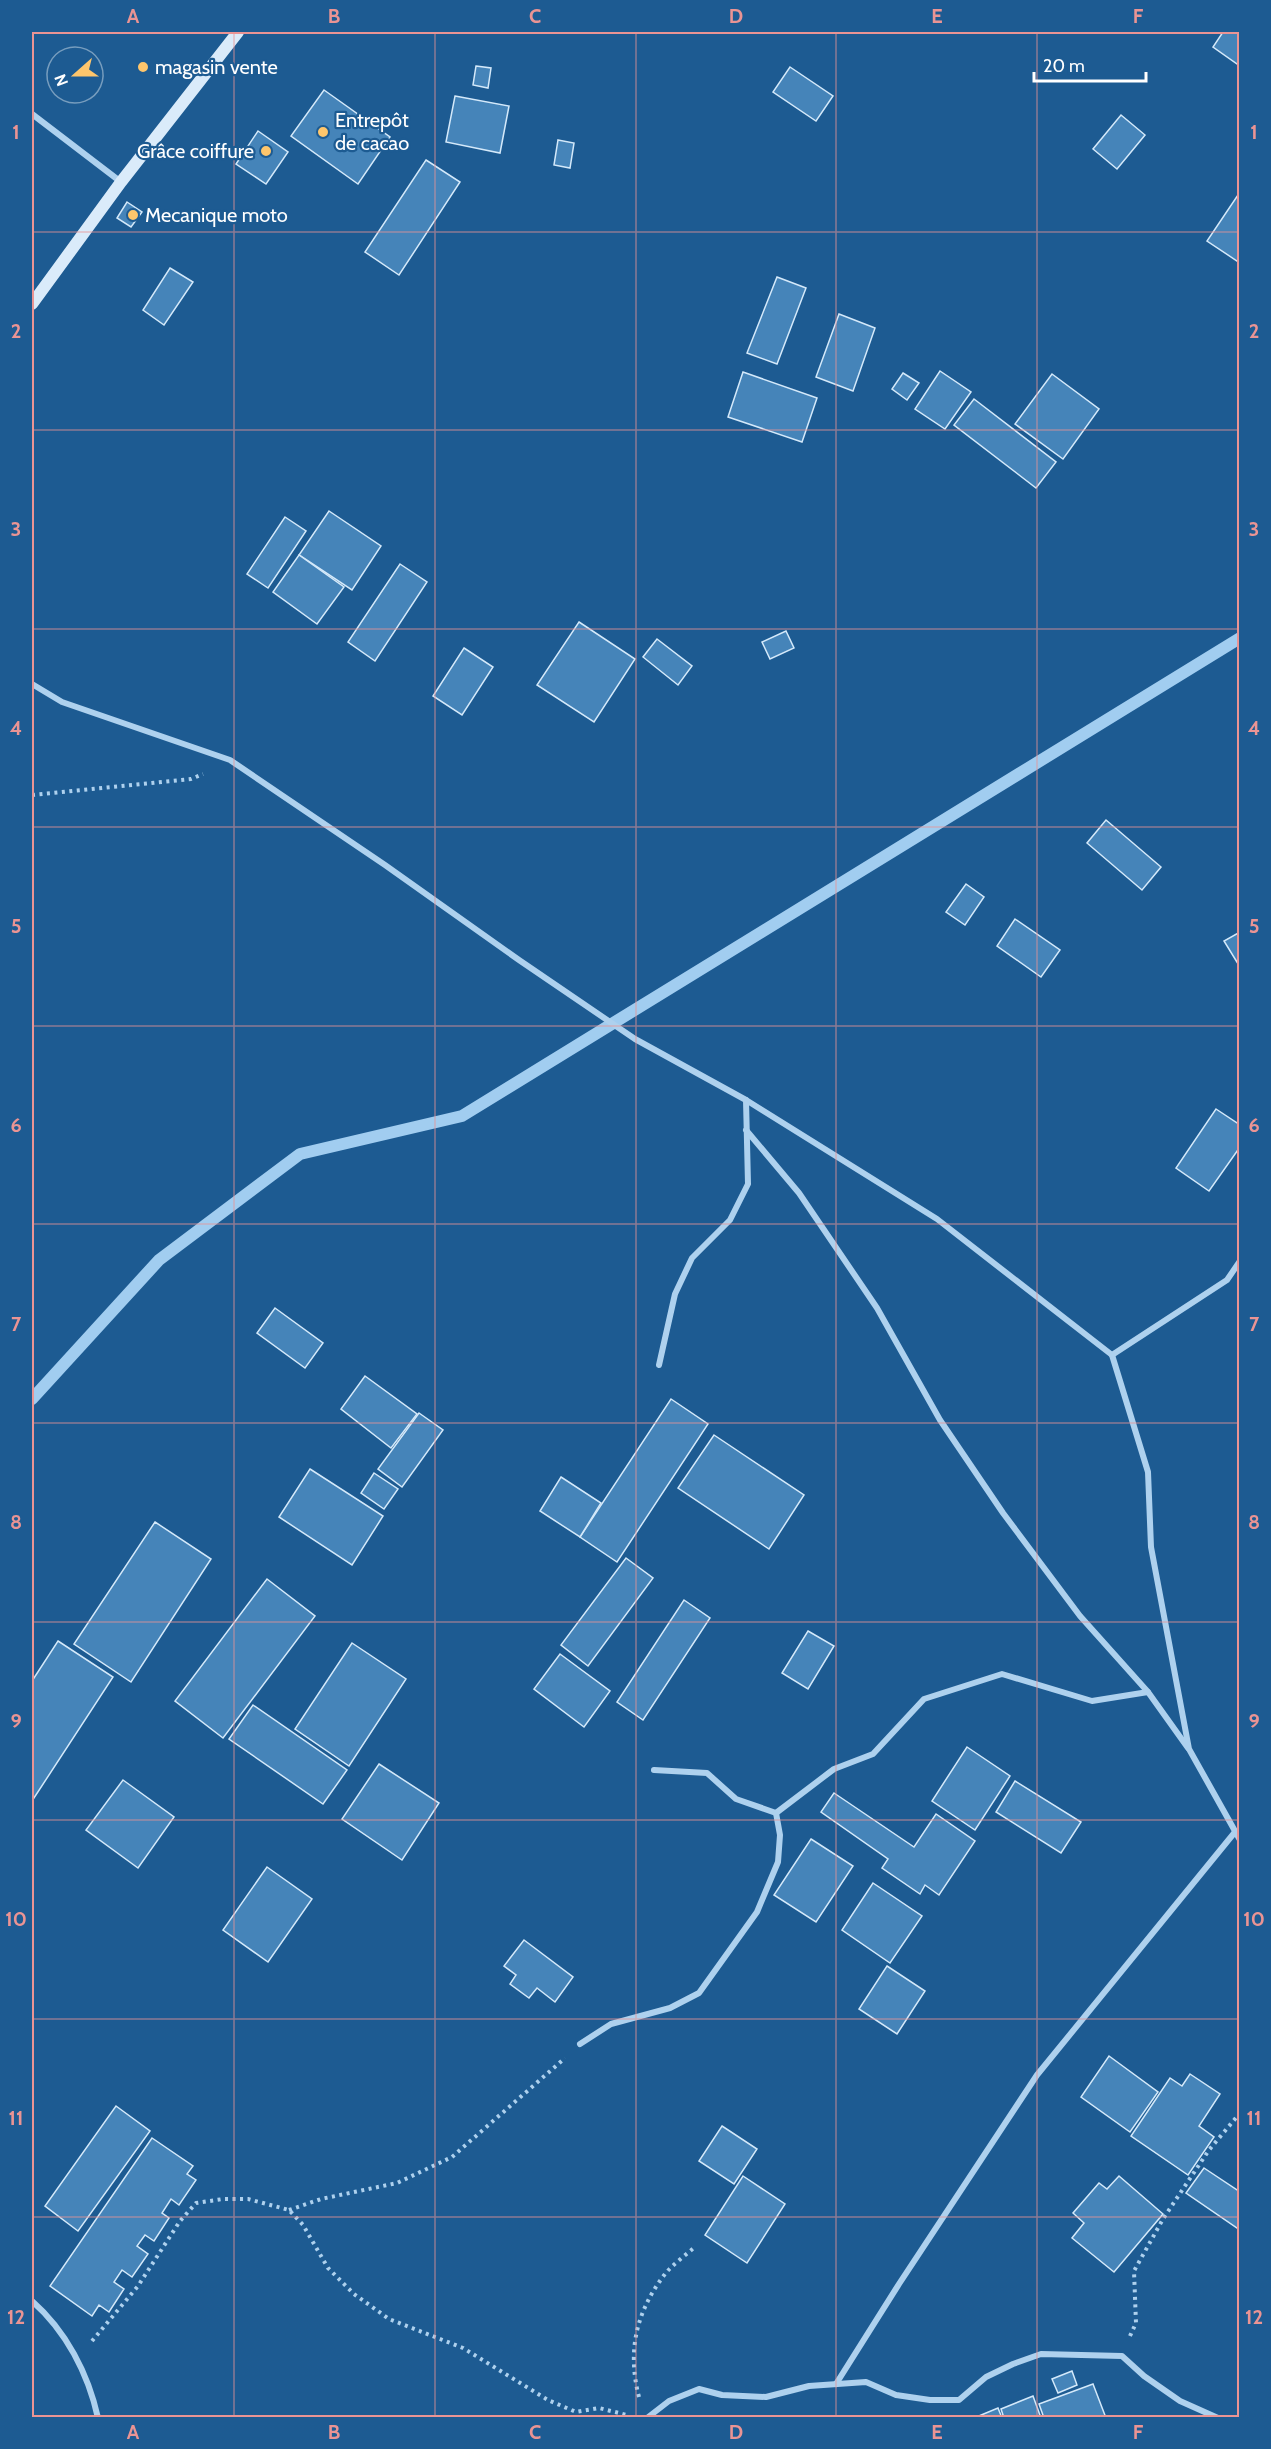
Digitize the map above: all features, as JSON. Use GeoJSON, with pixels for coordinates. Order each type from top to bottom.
{"type":"FeatureCollection","features":[{"type":"Feature","properties":{"kind":"main road"},"geometry":{"type":"LineString","coordinates":[[32,304],[121,182],[238,32]]}},
{"type":"Feature","properties":{"kind":"street"},"geometry":{"type":"LineString","coordinates":[[32,114],[121,182]]}},
{"type":"Feature","properties":{"kind":"street"},"geometry":{"type":"LineString","coordinates":[[32,684],[62,702],[230,760],[635,1039],[746,1100],[937,1219],[1112,1354],[1148,1472],[1151,1547],[1189,1749]]}},
{"type":"Feature","properties":{"kind":"street"},"geometry":{"type":"LineString","coordinates":[[659,1365],[675,1294],[692,1258],[730,1220],[748,1184],[746,1100]]}},
{"type":"Feature","properties":{"kind":"street"},"geometry":{"type":"LineString","coordinates":[[746,1130],[799,1193],[877,1308],[940,1420],[1003,1513],[1080,1616],[1148,1692],[1189,1749],[1239,1840]]}},
{"type":"Feature","properties":{"kind":"street"},"geometry":{"type":"LineString","coordinates":[[1112,1354],[1227,1280],[1239,1261]]}},
{"type":"Feature","properties":{"kind":"street"},"geometry":{"type":"LineString","coordinates":[[776,1813],[834,1769],[873,1754],[924,1699],[1002,1674],[1092,1701],[1148,1692]]}},
{"type":"Feature","properties":{"kind":"street"},"geometry":{"type":"LineString","coordinates":[[654,1770],[707,1773],[736,1799],[776,1813]]}},
{"type":"Feature","properties":{"kind":"street"},"geometry":{"type":"LineString","coordinates":[[580,2044],[611,2024],[670,2008],[699,1993],[757,1912],[778,1862],[780,1835],[776,1813]]}},
{"type":"Feature","properties":{"kind":"street"},"geometry":{"type":"LineString","coordinates":[[836,2384],[1037,2075],[1235,1832]]}},
{"type":"Feature","properties":{"kind":"street"},"geometry":{"type":"LineString","coordinates":[[32,2301],[51,2318],[70,2346],[94,2399],[98,2418]]}},
{"type":"Feature","properties":{"kind":"street"},"geometry":{"type":"LineString","coordinates":[[647,2418],[669,2401],[699,2389],[722,2395],[766,2397],[809,2386],[866,2382],[896,2395],[930,2400],[959,2400],[986,2377],[1012,2364],[1041,2354],[1122,2356],[1144,2376],[1180,2401],[1218,2418]]}},
{"type":"Feature","properties":{"kind":"path"},"geometry":{"type":"LineString","coordinates":[[32,795],[191,780],[230,760]]}},
{"type":"Feature","properties":{"kind":"path"},"geometry":{"type":"LineString","coordinates":[[289,2210],[321,2199],[397,2183],[452,2157],[580,2044]]}},
{"type":"Feature","properties":{"kind":"path"},"geometry":{"type":"LineString","coordinates":[[1122,2356],[1136,2323],[1134,2271],[1169,2209],[1209,2150],[1239,2113]]}},
{"type":"Feature","properties":{"kind":"path"},"geometry":{"type":"LineString","coordinates":[[76,2360],[138,2286],[180,2221],[196,2203],[223,2199],[248,2199],[289,2210],[303,2225],[328,2268],[354,2294],[390,2319],[463,2348],[548,2400],[576,2412],[599,2408],[630,2415]]}},
{"type":"Feature","properties":{"kind":"path"},"geometry":{"type":"LineString","coordinates":[[642,2407],[634,2377],[636,2329],[644,2308],[666,2273],[696,2246]]}},
{"type":"Feature","properties":{"kind":"building"},"geometry":{"type":"Polygon","coordinates":[[[1223,32],[1240,32],[1240,66],[1213,47],[1223,32]]]}},
{"type":"Feature","properties":{"kind":"building"},"geometry":{"type":"Polygon","coordinates":[[[476,66],[491,68],[488,88],[473,85],[476,66]]]}},
{"type":"Feature","properties":{"kind":"building"},"geometry":{"type":"Polygon","coordinates":[[[790,67],[833,96],[816,121],[773,92],[790,67]]]}},
{"type":"Feature","properties":{"kind":"building"},"geometry":{"type":"Polygon","coordinates":[[[324,90],[390,137],[358,184],[291,136],[324,90]]]}},
{"type":"Feature","properties":{"kind":"building"},"geometry":{"type":"Polygon","coordinates":[[[455,96],[509,106],[500,153],[446,142],[455,96]]]}},
{"type":"Feature","properties":{"kind":"building"},"geometry":{"type":"Polygon","coordinates":[[[1121,115],[1145,135],[1117,169],[1093,149],[1121,115]]]}},
{"type":"Feature","properties":{"kind":"building"},"geometry":{"type":"Polygon","coordinates":[[[258,131],[288,152],[266,184],[236,164],[258,131]]]}},
{"type":"Feature","properties":{"kind":"building"},"geometry":{"type":"Polygon","coordinates":[[[558,140],[574,143],[570,168],[554,165],[558,140]]]}},
{"type":"Feature","properties":{"kind":"building"},"geometry":{"type":"Polygon","coordinates":[[[426,160],[460,182],[399,275],[365,252],[426,160]]]}},
{"type":"Feature","properties":{"kind":"building"},"geometry":{"type":"Polygon","coordinates":[[[1240,192],[1240,263],[1207,241],[1240,192]]]}},
{"type":"Feature","properties":{"kind":"building"},"geometry":{"type":"Polygon","coordinates":[[[127,202],[142,212],[131,227],[117,218],[127,202]]]}},
{"type":"Feature","properties":{"kind":"building"},"geometry":{"type":"Polygon","coordinates":[[[170,268],[193,282],[164,325],[143,310],[170,268]]]}},
{"type":"Feature","properties":{"kind":"building"},"geometry":{"type":"Polygon","coordinates":[[[777,277],[806,288],[777,364],[747,353],[777,277]]]}},
{"type":"Feature","properties":{"kind":"building"},"geometry":{"type":"Polygon","coordinates":[[[839,314],[875,328],[853,391],[816,377],[839,314]]]}},
{"type":"Feature","properties":{"kind":"building"},"geometry":{"type":"Polygon","coordinates":[[[940,371],[971,392],[945,429],[915,409],[940,371]]]}},
{"type":"Feature","properties":{"kind":"building"},"geometry":{"type":"Polygon","coordinates":[[[743,372],[817,398],[802,442],[728,417],[743,372]]]}},
{"type":"Feature","properties":{"kind":"building"},"geometry":{"type":"Polygon","coordinates":[[[903,373],[919,383],[907,400],[892,389],[903,373]]]}},
{"type":"Feature","properties":{"kind":"building"},"geometry":{"type":"Polygon","coordinates":[[[1052,374],[1099,409],[1063,459],[1015,424],[1052,374]]]}},
{"type":"Feature","properties":{"kind":"building"},"geometry":{"type":"Polygon","coordinates":[[[974,399],[1056,462],[1036,488],[954,425],[974,399]]]}},
{"type":"Feature","properties":{"kind":"building"},"geometry":{"type":"Polygon","coordinates":[[[329,511],[381,546],[352,590],[299,555],[329,511]]]}},
{"type":"Feature","properties":{"kind":"building"},"geometry":{"type":"Polygon","coordinates":[[[285,517],[306,531],[268,588],[247,574],[285,517]]]}},
{"type":"Feature","properties":{"kind":"building"},"geometry":{"type":"Polygon","coordinates":[[[299,555],[344,587],[317,624],[273,592],[299,555]]]}},
{"type":"Feature","properties":{"kind":"building"},"geometry":{"type":"Polygon","coordinates":[[[400,564],[427,582],[375,661],[348,642],[400,564]]]}},
{"type":"Feature","properties":{"kind":"building"},"geometry":{"type":"Polygon","coordinates":[[[579,622],[635,659],[594,722],[537,685],[579,622]]]}},
{"type":"Feature","properties":{"kind":"building"},"geometry":{"type":"Polygon","coordinates":[[[786,631],[794,648],[770,659],[762,642],[786,631]]]}},
{"type":"Feature","properties":{"kind":"building"},"geometry":{"type":"Polygon","coordinates":[[[657,639],[692,666],[678,685],[643,657],[657,639]]]}},
{"type":"Feature","properties":{"kind":"building"},"geometry":{"type":"Polygon","coordinates":[[[464,648],[493,667],[462,715],[433,696],[464,648]]]}},
{"type":"Feature","properties":{"kind":"building"},"geometry":{"type":"Polygon","coordinates":[[[1106,820],[1161,867],[1142,890],[1087,843],[1106,820]]]}},
{"type":"Feature","properties":{"kind":"building"},"geometry":{"type":"Polygon","coordinates":[[[966,884],[984,897],[965,925],[946,912],[966,884]]]}},
{"type":"Feature","properties":{"kind":"building"},"geometry":{"type":"Polygon","coordinates":[[[1015,919],[1060,950],[1041,977],[997,946],[1015,919]]]}},
{"type":"Feature","properties":{"kind":"building"},"geometry":{"type":"Polygon","coordinates":[[[1240,932],[1240,967],[1224,941],[1240,932]]]}},
{"type":"Feature","properties":{"kind":"building"},"geometry":{"type":"Polygon","coordinates":[[[1216,1109],[1240,1125],[1240,1147],[1209,1191],[1176,1168],[1216,1109]]]}},
{"type":"Feature","properties":{"kind":"building"},"geometry":{"type":"Polygon","coordinates":[[[275,1308],[323,1343],[305,1368],[257,1333],[275,1308]]]}},
{"type":"Feature","properties":{"kind":"building"},"geometry":{"type":"Polygon","coordinates":[[[365,1376],[417,1414],[391,1448],[341,1409],[365,1376]]]}},
{"type":"Feature","properties":{"kind":"building"},"geometry":{"type":"Polygon","coordinates":[[[671,1399],[708,1424],[617,1562],[580,1537],[671,1399]]]}},
{"type":"Feature","properties":{"kind":"building"},"geometry":{"type":"Polygon","coordinates":[[[419,1413],[443,1430],[402,1487],[378,1469],[419,1413]]]}},
{"type":"Feature","properties":{"kind":"building"},"geometry":{"type":"Polygon","coordinates":[[[714,1435],[804,1495],[769,1549],[678,1488],[714,1435]]]}},
{"type":"Feature","properties":{"kind":"building"},"geometry":{"type":"Polygon","coordinates":[[[310,1469],[383,1516],[352,1565],[279,1517],[310,1469]]]}},
{"type":"Feature","properties":{"kind":"building"},"geometry":{"type":"Polygon","coordinates":[[[374,1473],[398,1489],[384,1509],[361,1493],[374,1473]]]}},
{"type":"Feature","properties":{"kind":"building"},"geometry":{"type":"Polygon","coordinates":[[[561,1477],[601,1503],[580,1537],[540,1511],[561,1477]]]}},
{"type":"Feature","properties":{"kind":"building"},"geometry":{"type":"Polygon","coordinates":[[[155,1522],[211,1559],[131,1682],[74,1644],[155,1522]]]}},
{"type":"Feature","properties":{"kind":"building"},"geometry":{"type":"Polygon","coordinates":[[[626,1558],[653,1578],[588,1666],[561,1645],[626,1558]]]}},
{"type":"Feature","properties":{"kind":"building"},"geometry":{"type":"Polygon","coordinates":[[[267,1579],[315,1616],[223,1738],[175,1701],[267,1579]]]}},
{"type":"Feature","properties":{"kind":"building"},"geometry":{"type":"Polygon","coordinates":[[[684,1600],[710,1618],[643,1720],[617,1702],[684,1600]]]}},
{"type":"Feature","properties":{"kind":"building"},"geometry":{"type":"Polygon","coordinates":[[[808,1631],[834,1646],[808,1689],[782,1673],[808,1631]]]}},
{"type":"Feature","properties":{"kind":"building"},"geometry":{"type":"Polygon","coordinates":[[[58,1641],[113,1677],[32,1801],[32,1681],[58,1641]]]}},
{"type":"Feature","properties":{"kind":"building"},"geometry":{"type":"Polygon","coordinates":[[[352,1643],[406,1679],[349,1766],[295,1729],[352,1643]]]}},
{"type":"Feature","properties":{"kind":"building"},"geometry":{"type":"Polygon","coordinates":[[[560,1654],[610,1691],[584,1727],[534,1689],[560,1654]]]}},
{"type":"Feature","properties":{"kind":"building"},"geometry":{"type":"Polygon","coordinates":[[[253,1705],[347,1770],[323,1804],[229,1739],[253,1705]]]}},
{"type":"Feature","properties":{"kind":"building"},"geometry":{"type":"Polygon","coordinates":[[[967,1747],[1010,1776],[975,1830],[932,1801],[967,1747]]]}},
{"type":"Feature","properties":{"kind":"building"},"geometry":{"type":"Polygon","coordinates":[[[379,1764],[439,1803],[402,1860],[342,1819],[379,1764]]]}},
{"type":"Feature","properties":{"kind":"building"},"geometry":{"type":"Polygon","coordinates":[[[123,1780],[174,1817],[138,1868],[86,1830],[123,1780]]]}},
{"type":"Feature","properties":{"kind":"building"},"geometry":{"type":"Polygon","coordinates":[[[1015,1781],[1081,1822],[1061,1853],[996,1812],[1015,1781]]]}},
{"type":"Feature","properties":{"kind":"building"},"geometry":{"type":"Polygon","coordinates":[[[834,1793],[914,1847],[936,1814],[975,1841],[939,1895],[925,1885],[920,1894],[882,1868],[888,1859],[821,1812],[834,1793]]]}},
{"type":"Feature","properties":{"kind":"building"},"geometry":{"type":"Polygon","coordinates":[[[811,1839],[853,1866],[816,1922],[774,1895],[811,1839]]]}},
{"type":"Feature","properties":{"kind":"building"},"geometry":{"type":"Polygon","coordinates":[[[267,1867],[312,1899],[268,1962],[223,1930],[267,1867]]]}},
{"type":"Feature","properties":{"kind":"building"},"geometry":{"type":"Polygon","coordinates":[[[873,1883],[922,1916],[890,1963],[842,1930],[873,1883]]]}},
{"type":"Feature","properties":{"kind":"building"},"geometry":{"type":"Polygon","coordinates":[[[524,1940],[573,1977],[555,2002],[537,1988],[529,1998],[510,1984],[516,1975],[504,1966],[524,1940]]]}},
{"type":"Feature","properties":{"kind":"building"},"geometry":{"type":"Polygon","coordinates":[[[887,1966],[925,1991],[897,2034],[859,2009],[887,1966]]]}},
{"type":"Feature","properties":{"kind":"building"},"geometry":{"type":"Polygon","coordinates":[[[1109,2056],[1158,2092],[1130,2132],[1081,2097],[1109,2056]]]}},
{"type":"Feature","properties":{"kind":"building"},"geometry":{"type":"Polygon","coordinates":[[[1190,2074],[1220,2094],[1199,2126],[1214,2137],[1188,2175],[1131,2136],[1170,2078],[1182,2086],[1190,2074]]]}},
{"type":"Feature","properties":{"kind":"building"},"geometry":{"type":"Polygon","coordinates":[[[116,2106],[150,2131],[78,2231],[45,2206],[116,2106]]]}},
{"type":"Feature","properties":{"kind":"building"},"geometry":{"type":"Polygon","coordinates":[[[722,2126],[757,2149],[734,2184],[699,2161],[722,2126]]]}},
{"type":"Feature","properties":{"kind":"building"},"geometry":{"type":"Polygon","coordinates":[[[152,2138],[193,2166],[187,2174],[196,2180],[179,2205],[171,2199],[162,2213],[169,2218],[154,2241],[145,2235],[137,2246],[148,2254],[132,2277],[122,2270],[114,2282],[124,2289],[109,2312],[99,2305],[92,2316],[50,2286],[152,2138]]]}},
{"type":"Feature","properties":{"kind":"building"},"geometry":{"type":"Polygon","coordinates":[[[1204,2168],[1240,2192],[1240,2230],[1186,2193],[1204,2168]]]}},
{"type":"Feature","properties":{"kind":"building"},"geometry":{"type":"Polygon","coordinates":[[[743,2176],[785,2204],[747,2263],[705,2235],[743,2176]]]}},
{"type":"Feature","properties":{"kind":"building"},"geometry":{"type":"Polygon","coordinates":[[[1119,2176],[1163,2214],[1114,2272],[1072,2238],[1084,2223],[1073,2213],[1099,2183],[1107,2189],[1119,2176]]]}},
{"type":"Feature","properties":{"kind":"building"},"geometry":{"type":"Polygon","coordinates":[[[1072,2371],[1077,2385],[1058,2393],[1052,2379],[1072,2371]]]}},
{"type":"Feature","properties":{"kind":"building"},"geometry":{"type":"Polygon","coordinates":[[[1093,2384],[1106,2418],[1044,2418],[1039,2404],[1093,2384]]]}},
{"type":"Feature","properties":{"kind":"building"},"geometry":{"type":"Polygon","coordinates":[[[1033,2396],[1041,2418],[1004,2418],[1001,2409],[1033,2396]]]}},
{"type":"Feature","properties":{"kind":"building"},"geometry":{"type":"Polygon","coordinates":[[[998,2408],[1002,2418],[974,2418],[998,2408]]]}},
{"type":"Feature","properties":{"kind":"waterway"},"geometry":{"type":"LineString","coordinates":[[32,1399],[159,1260],[300,1154],[462,1116],[1240,638]]}},
{"type":"Feature","properties":{"kind":"place","name":"magasin vente"},"geometry":{"type":"Point","coordinates":[143,67]}},
{"type":"Feature","properties":{"kind":"place","name":"Entrepôt de cacao"},"geometry":{"type":"Point","coordinates":[323,132]}},
{"type":"Feature","properties":{"kind":"place","name":"Grâce coiffure"},"geometry":{"type":"Point","coordinates":[266,151]}},
{"type":"Feature","properties":{"kind":"place","name":"Mecanique moto"},"geometry":{"type":"Point","coordinates":[133,215]}}]}
